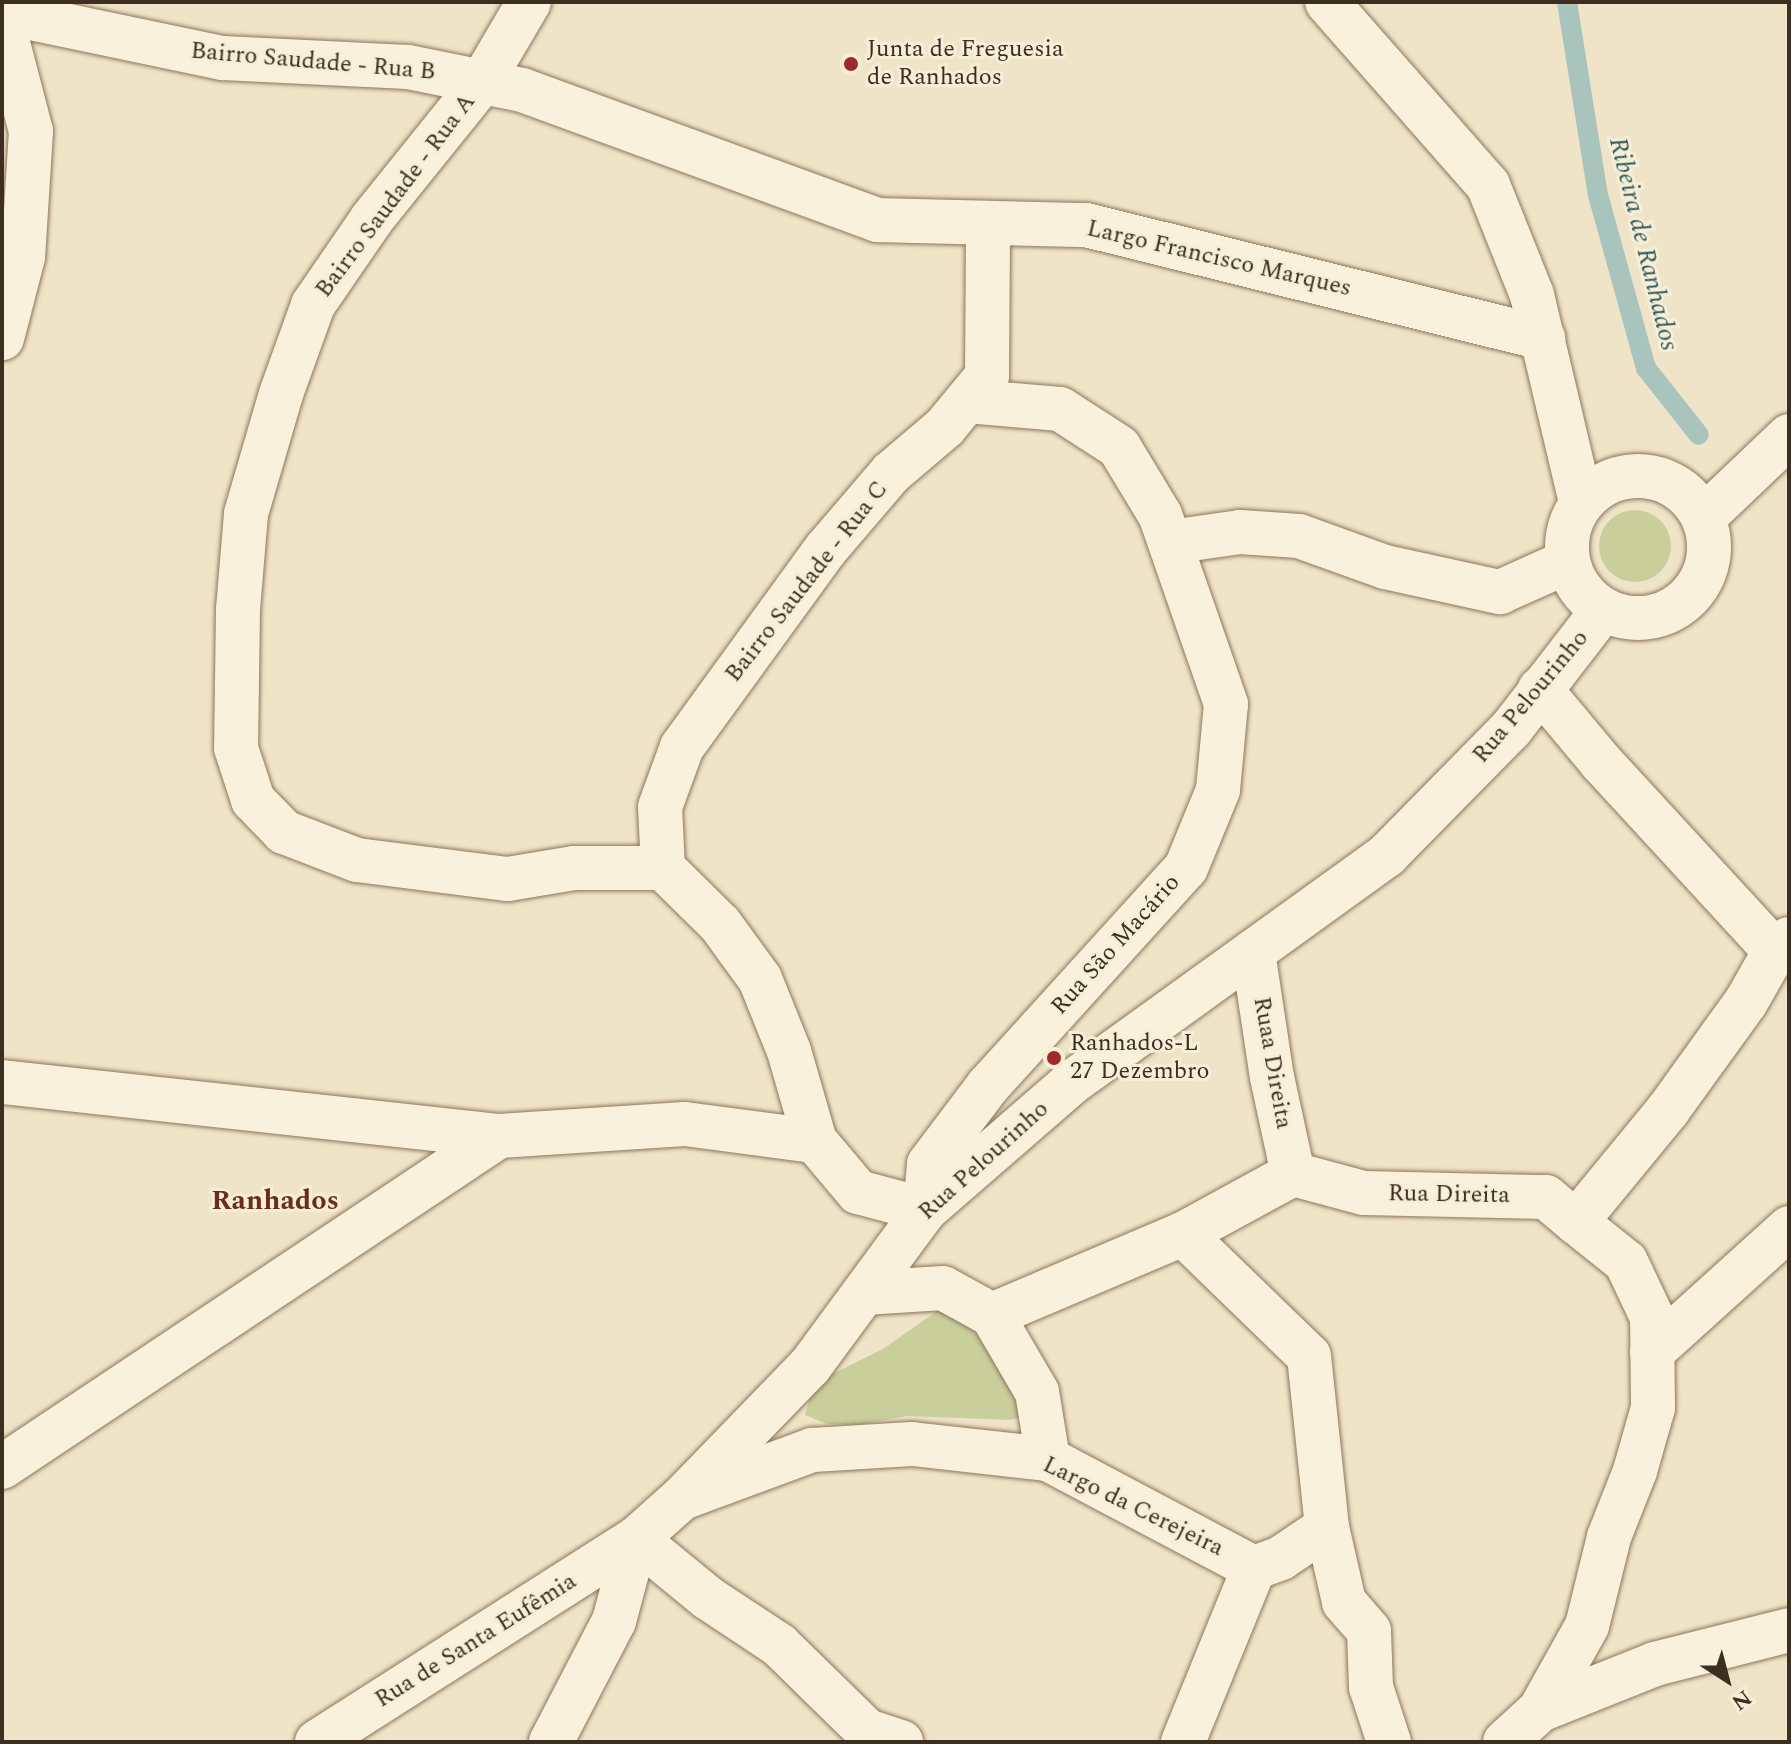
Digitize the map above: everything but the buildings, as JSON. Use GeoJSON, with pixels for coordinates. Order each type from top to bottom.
{"type":"FeatureCollection","features":[{"type":"Feature","properties":{"kind":"street","name":"Bairro Saudade - Rua A"},"geometry":{"type":"LineString","coordinates":[[529,2],[482,82],[372,219],[313,305],[281,394],[246,514],[238,609],[236,748],[253,800],[284,832],[357,860],[508,879],[574,868],[663,868]]}},
{"type":"Feature","properties":{"kind":"street"},"geometry":{"type":"LineString","coordinates":[[1327,2],[1488,185],[1532,295],[1581,503]]}},
{"type":"Feature","properties":{"kind":"street","name":"Bairro Saudade - Rua B"},"geometry":{"type":"LineString","coordinates":[[2,12],[223,58],[408,67],[482,82]]}},
{"type":"Feature","properties":{"kind":"street"},"geometry":{"type":"LineString","coordinates":[[2,20],[31,131],[23,257],[2,338]]}},
{"type":"Feature","properties":{"kind":"street","name":"Largo Francisco Marques"},"geometry":{"type":"LineString","coordinates":[[482,82],[522,90],[877,220],[1086,225],[1543,338]]}},
{"type":"Feature","properties":{"kind":"street","name":"Bairro Saudade - Rua C"},"geometry":{"type":"LineString","coordinates":[[663,868],[660,807],[682,747],[826,549],[891,473],[945,427],[987,376],[988,223]]}},
{"type":"Feature","properties":{"kind":"street","name":"Rua São Macário"},"geometry":{"type":"LineString","coordinates":[[925,1210],[929,1164],[988,1086],[1186,868],[1218,790],[1226,704],[1160,515],[1119,447],[1060,409],[967,401]]}},
{"type":"Feature","properties":{"kind":"street"},"geometry":{"type":"LineString","coordinates":[[1704,517],[1789,436]]}},
{"type":"Feature","properties":{"kind":"street"},"geometry":{"type":"LineString","coordinates":[[1647,475],[1671,482],[1690,496],[1704,517],[1710,539],[1709,561],[1701,581],[1687,600],[1668,612],[1647,618],[1625,617],[1603,610],[1574,581],[1567,562],[1571,521],[1581,503],[1599,486],[1623,477],[1647,475]]}},
{"type":"Feature","properties":{"kind":"street"},"geometry":{"type":"LineString","coordinates":[[1170,542],[1240,532],[1299,536],[1385,567],[1500,592],[1567,562]]}},
{"type":"Feature","properties":{"kind":"street","name":"Rua Pelourinho"},"geometry":{"type":"LineString","coordinates":[[636,1539],[682,1498],[810,1366],[925,1210],[1071,1083],[1387,855],[1511,729],[1603,610]]}},
{"type":"Feature","properties":{"kind":"street"},"geometry":{"type":"LineString","coordinates":[[1540,689],[1601,762],[1782,945],[1746,1002],[1668,1110],[1576,1222]]}},
{"type":"Feature","properties":{"kind":"street"},"geometry":{"type":"LineString","coordinates":[[663,868],[720,924],[760,979],[789,1051],[815,1141],[858,1192],[925,1210]]}},
{"type":"Feature","properties":{"kind":"street","name":"Ruaa Direita"},"geometry":{"type":"LineString","coordinates":[[1253,952],[1272,1077],[1293,1174]]}},
{"type":"Feature","properties":{"kind":"street"},"geometry":{"type":"LineString","coordinates":[[2,1082],[499,1136],[685,1124],[815,1141]]}},
{"type":"Feature","properties":{"kind":"street"},"geometry":{"type":"LineString","coordinates":[[2,1467],[499,1136]]}},
{"type":"Feature","properties":{"kind":"street"},"geometry":{"type":"LineString","coordinates":[[992,1315],[1183,1234],[1293,1174]]}},
{"type":"Feature","properties":{"kind":"street","name":"Rua Direita"},"geometry":{"type":"LineString","coordinates":[[1293,1174],[1364,1193],[1546,1197],[1626,1262],[1652,1317],[1653,1408],[1635,1471],[1609,1537],[1587,1626],[1540,1710]]}},
{"type":"Feature","properties":{"kind":"street"},"geometry":{"type":"LineString","coordinates":[[1652,1352],[1789,1228]]}},
{"type":"Feature","properties":{"kind":"street"},"geometry":{"type":"LineString","coordinates":[[1183,1234],[1309,1356],[1327,1527],[1344,1602],[1369,1631],[1371,1687],[1389,1742]]}},
{"type":"Feature","properties":{"kind":"street"},"geometry":{"type":"LineString","coordinates":[[864,1293],[943,1288],[992,1315],[1037,1392],[1048,1459]]}},
{"type":"Feature","properties":{"kind":"street","name":"Largo da Cerejeira"},"geometry":{"type":"LineString","coordinates":[[682,1498],[812,1450],[912,1444],[1048,1459],[1254,1568]]}},
{"type":"Feature","properties":{"kind":"street"},"geometry":{"type":"LineString","coordinates":[[1183,1742],[1254,1568],[1281,1558],[1327,1527]]}},
{"type":"Feature","properties":{"kind":"street"},"geometry":{"type":"LineString","coordinates":[[551,1742],[614,1621],[636,1539],[708,1598],[779,1645],[877,1738]]}},
{"type":"Feature","properties":{"kind":"street","name":"Rua de Santa Eufêmia"},"geometry":{"type":"LineString","coordinates":[[317,1742],[636,1539]]}},
{"type":"Feature","properties":{"kind":"street"},"geometry":{"type":"LineString","coordinates":[[1505,1742],[1540,1710],[1655,1664],[1789,1630]]}},
{"type":"Feature","properties":{"kind":"green space"},"geometry":{"type":"Polygon","coordinates":[[[1635,510],[1655,516],[1665,526],[1671,546],[1665,566],[1655,576],[1635,582],[1615,576],[1605,566],[1599,546],[1605,526],[1615,516],[1635,510]]]}},
{"type":"Feature","properties":{"kind":"green space"},"geometry":{"type":"Polygon","coordinates":[[[947,1304],[1011,1370],[1021,1417],[1010,1420],[906,1416],[860,1425],[827,1424],[805,1415],[814,1383],[883,1349],[947,1304]]]}},
{"type":"Feature","properties":{"kind":"waterway","name":"Ribeira de Ranhados"},"geometry":{"type":"LineString","coordinates":[[1567,2],[1598,195],[1646,368],[1699,435]]}},
{"type":"Feature","properties":{"kind":"place","name":"Junta de Freguesia de Ranhados"},"geometry":{"type":"Point","coordinates":[851,64]}},
{"type":"Feature","properties":{"kind":"place","name":"Ranhados-L 27 Dezembro"},"geometry":{"type":"Point","coordinates":[1054,1058]}},
{"type":"Feature","properties":{"kind":"district","name":"Ranhados"},"geometry":{"type":"Point","coordinates":[275,1201]}}]}
